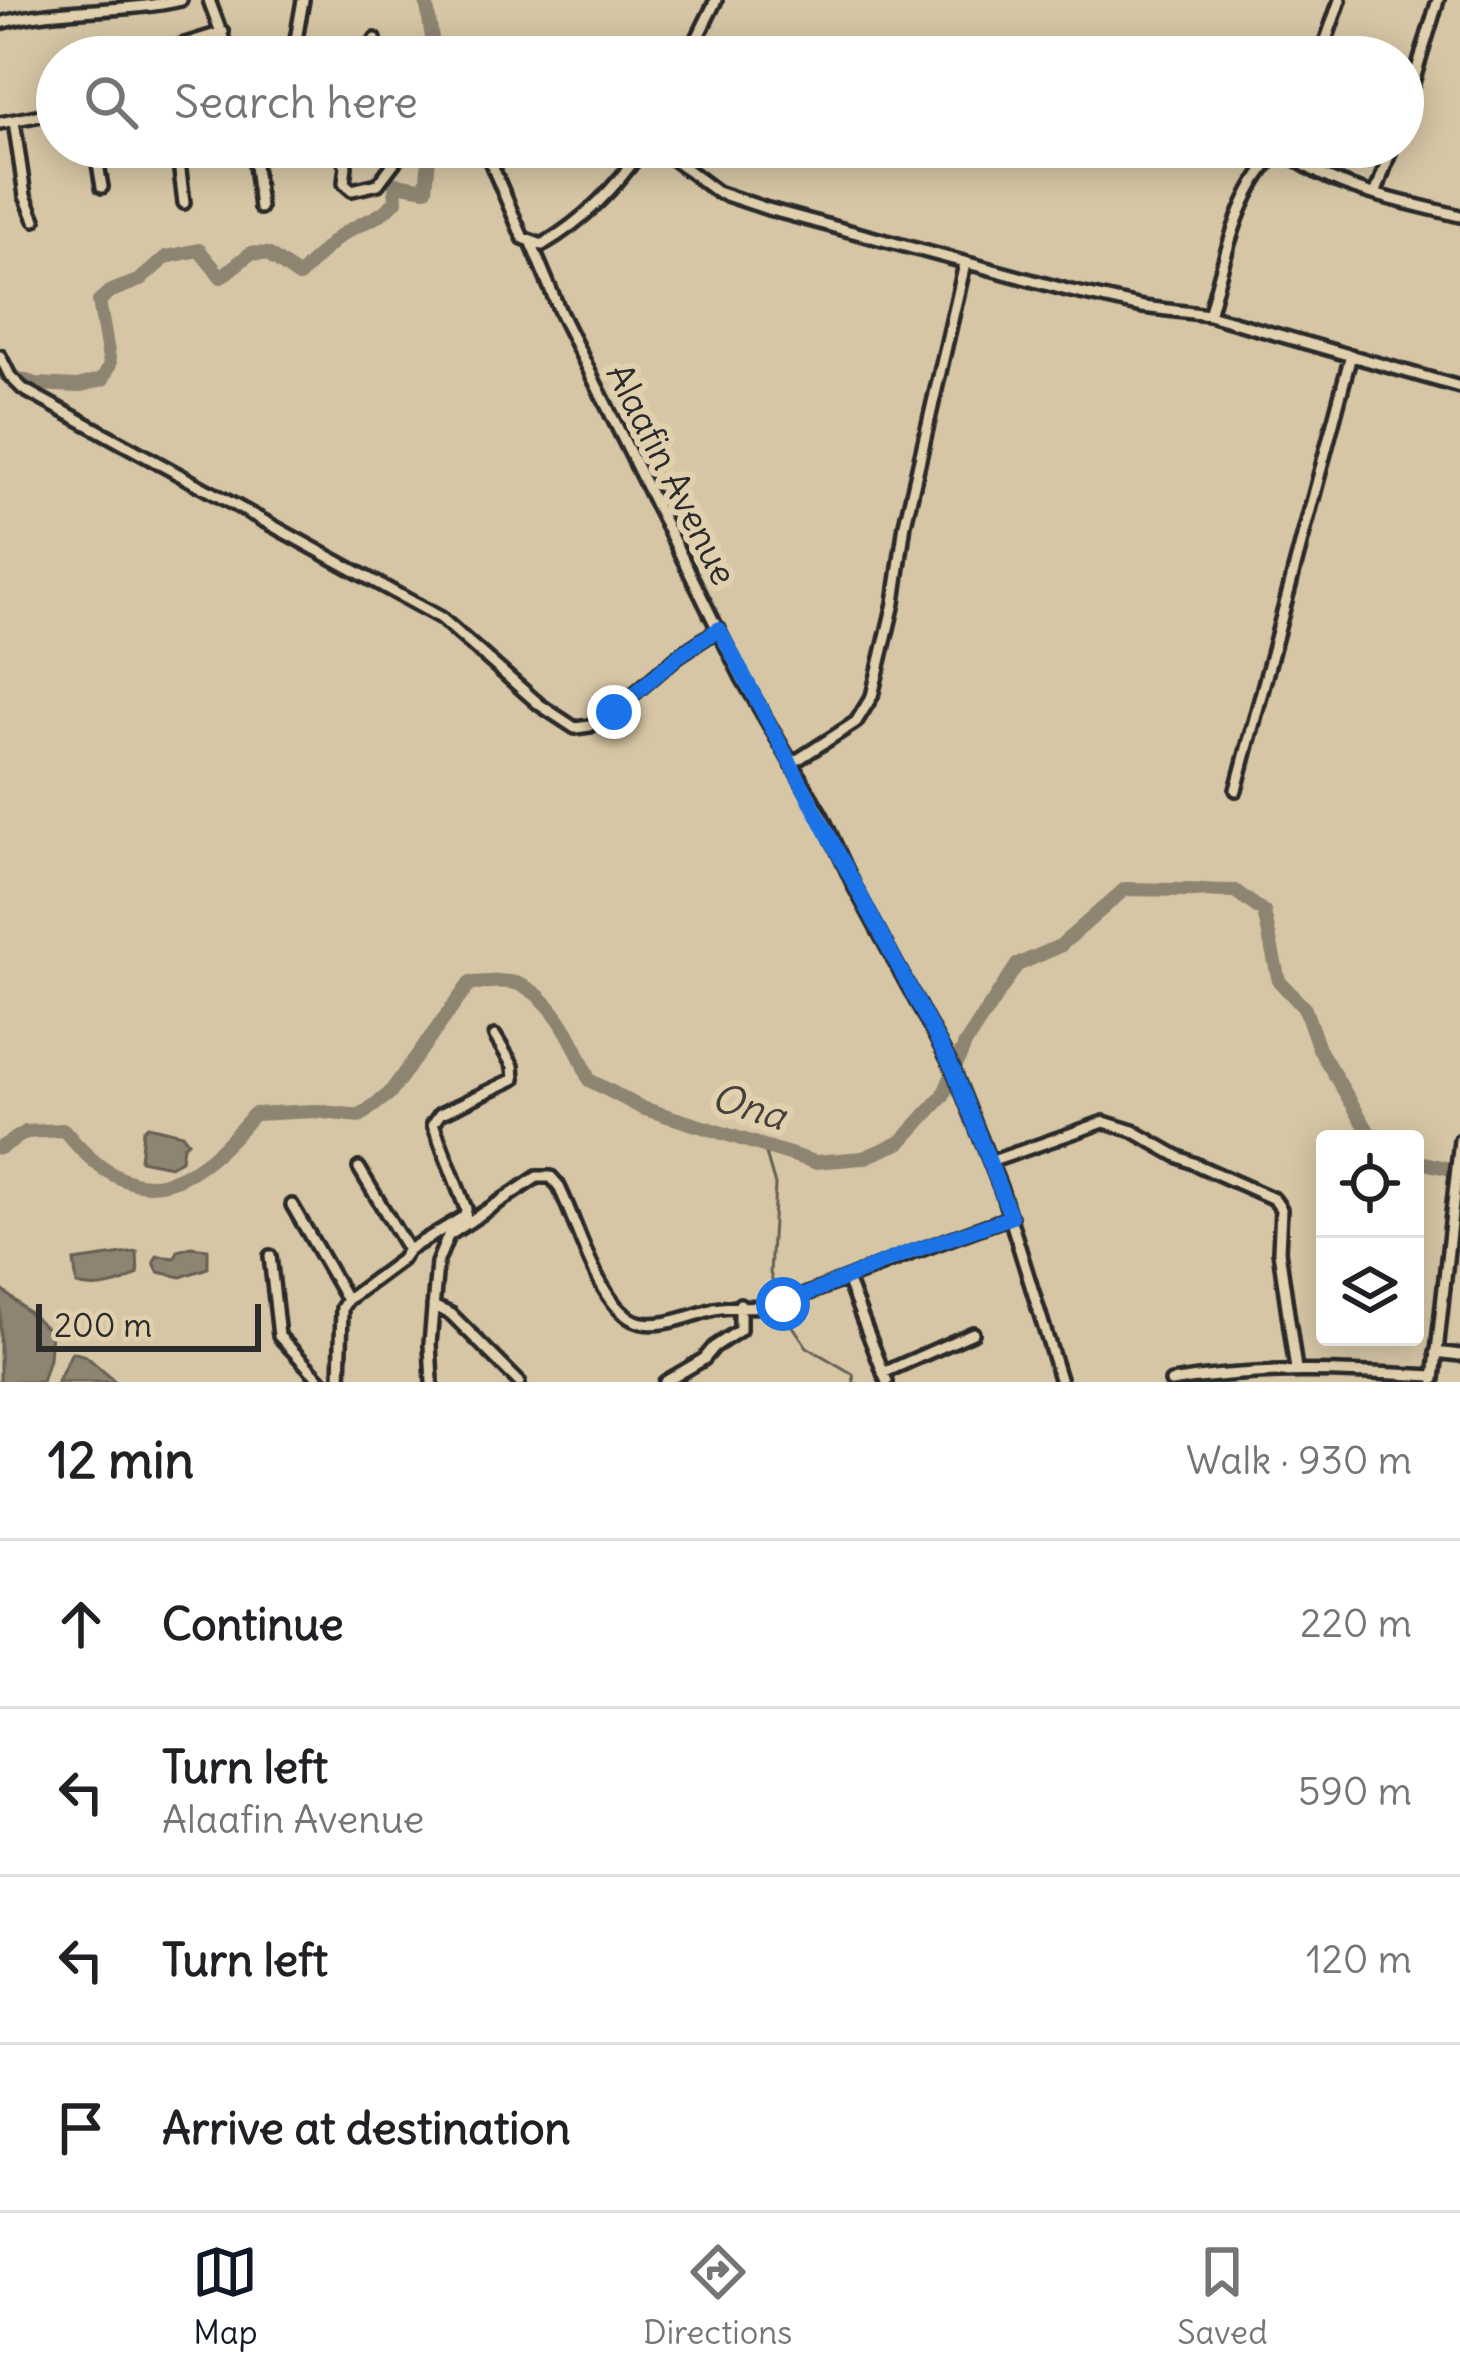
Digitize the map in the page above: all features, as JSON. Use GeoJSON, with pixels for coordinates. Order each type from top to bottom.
{"type":"FeatureCollection","features":[{"type":"Feature","properties":{"kind":"street"},"geometry":{"type":"LineString","coordinates":[[56,14],[57,0]]}},
{"type":"Feature","properties":{"kind":"street"},"geometry":{"type":"LineString","coordinates":[[0,23],[181,0]]}},
{"type":"Feature","properties":{"kind":"street"},"geometry":{"type":"LineString","coordinates":[[209,0],[224,36]]}},
{"type":"Feature","properties":{"kind":"street"},"geometry":{"type":"LineString","coordinates":[[297,36],[303,0]]}},
{"type":"Feature","properties":{"kind":"street"},"geometry":{"type":"LineString","coordinates":[[698,36],[716,0]]}},
{"type":"Feature","properties":{"kind":"street"},"geometry":{"type":"LineString","coordinates":[[1327,36],[1340,0]]}},
{"type":"Feature","properties":{"kind":"street"},"geometry":{"type":"LineString","coordinates":[[1424,46],[1438,0]]}},
{"type":"Feature","properties":{"kind":"street"},"geometry":{"type":"LineString","coordinates":[[212,36],[223,32]]}},
{"type":"Feature","properties":{"kind":"street"},"geometry":{"type":"LineString","coordinates":[[0,123],[36,116]]}},
{"type":"Feature","properties":{"kind":"street"},"geometry":{"type":"LineString","coordinates":[[14,121],[25,196],[35,220]]}},
{"type":"Feature","properties":{"kind":"street"},"geometry":{"type":"LineString","coordinates":[[99,168],[102,187]]}},
{"type":"Feature","properties":{"kind":"street"},"geometry":{"type":"LineString","coordinates":[[181,168],[184,203]]}},
{"type":"Feature","properties":{"kind":"street"},"geometry":{"type":"LineString","coordinates":[[255,168],[260,208]]}},
{"type":"Feature","properties":{"kind":"street"},"geometry":{"type":"LineString","coordinates":[[346,168],[344,183],[352,190],[379,184],[391,168]]}},
{"type":"Feature","properties":{"kind":"street","name":"Alaafin Avenue"},"geometry":{"type":"LineString","coordinates":[[493,168],[518,229],[531,243],[561,314],[719,629],[953,1069],[1011,1217],[1061,1382]]}},
{"type":"Feature","properties":{"kind":"street"},"geometry":{"type":"LineString","coordinates":[[531,243],[542,245],[583,217],[629,168]]}},
{"type":"Feature","properties":{"kind":"street"},"geometry":{"type":"LineString","coordinates":[[685,168],[716,192],[965,264],[1143,307],[1209,315],[1460,387]]}},
{"type":"Feature","properties":{"kind":"street"},"geometry":{"type":"LineString","coordinates":[[1209,315],[1231,240],[1266,168]]}},
{"type":"Feature","properties":{"kind":"street"},"geometry":{"type":"LineString","coordinates":[[1308,168],[1460,216]]}},
{"type":"Feature","properties":{"kind":"street"},"geometry":{"type":"LineString","coordinates":[[1376,192],[1385,168]]}},
{"type":"Feature","properties":{"kind":"street"},"geometry":{"type":"LineString","coordinates":[[791,764],[856,722],[872,696],[894,603],[905,524],[965,264]]}},
{"type":"Feature","properties":{"kind":"street"},"geometry":{"type":"LineString","coordinates":[[1235,790],[1351,355]]}},
{"type":"Feature","properties":{"kind":"street"},"geometry":{"type":"LineString","coordinates":[[0,356],[23,389],[441,618],[540,705],[575,728],[590,726],[614,712],[678,656],[719,629]]}},
{"type":"Feature","properties":{"kind":"street"},"geometry":{"type":"LineString","coordinates":[[340,1382],[342,1308],[347,1300],[408,1250],[462,1218],[466,1209],[433,1128],[434,1120],[514,1079],[513,1066],[495,1036]]}},
{"type":"Feature","properties":{"kind":"street"},"geometry":{"type":"LineString","coordinates":[[989,1162],[1104,1122],[1274,1199],[1280,1209],[1280,1251],[1295,1369]]}},
{"type":"Feature","properties":{"kind":"street"},"geometry":{"type":"LineString","coordinates":[[1171,1382],[1295,1369],[1434,1379],[1460,1140]]}},
{"type":"Feature","properties":{"kind":"street"},"geometry":{"type":"LineString","coordinates":[[359,1168],[408,1250]]}},
{"type":"Feature","properties":{"kind":"street"},"geometry":{"type":"LineString","coordinates":[[432,1382],[437,1263],[448,1236],[531,1180],[547,1176],[566,1201],[584,1252],[618,1307],[632,1319],[675,1319],[740,1304],[778,1304],[1011,1217]]}},
{"type":"Feature","properties":{"kind":"street"},"geometry":{"type":"LineString","coordinates":[[292,1205],[347,1300]]}},
{"type":"Feature","properties":{"kind":"street"},"geometry":{"type":"LineString","coordinates":[[434,1232],[446,1243]]}},
{"type":"Feature","properties":{"kind":"street"},"geometry":{"type":"LineString","coordinates":[[270,1256],[279,1336],[322,1382]]}},
{"type":"Feature","properties":{"kind":"street"},"geometry":{"type":"LineString","coordinates":[[848,1279],[885,1378],[973,1333]]}},
{"type":"Feature","properties":{"kind":"street"},"geometry":{"type":"LineString","coordinates":[[1445,1280],[1460,1280]]}},
{"type":"Feature","properties":{"kind":"street"},"geometry":{"type":"LineString","coordinates":[[665,1382],[704,1360],[740,1330],[740,1304]]}},
{"type":"Feature","properties":{"kind":"street"},"geometry":{"type":"LineString","coordinates":[[433,1306],[443,1308],[519,1382]]}},
{"type":"Feature","properties":{"kind":"street"},"geometry":{"type":"LineString","coordinates":[[1436,1352],[1460,1355]]}},
{"type":"Feature","properties":{"kind":"shaded area"},"geometry":{"type":"Polygon","coordinates":[[[148,1126],[182,1134],[188,1142],[181,1160],[170,1166],[140,1160],[143,1130],[148,1126]]]}},
{"type":"Feature","properties":{"kind":"shaded area"},"geometry":{"type":"Polygon","coordinates":[[[208,1249],[208,1268],[181,1277],[158,1272],[157,1256],[175,1258],[178,1251],[208,1249]]]}},
{"type":"Feature","properties":{"kind":"shaded area"},"geometry":{"type":"Polygon","coordinates":[[[137,1252],[138,1274],[131,1278],[100,1287],[77,1285],[74,1261],[137,1252]]]}},
{"type":"Feature","properties":{"kind":"shaded area"},"geometry":{"type":"Polygon","coordinates":[[[0,1288],[51,1332],[42,1382],[0,1382],[0,1288]]]}},
{"type":"Feature","properties":{"kind":"shaded area"},"geometry":{"type":"Polygon","coordinates":[[[72,1352],[86,1356],[116,1382],[57,1382],[72,1352]]]}},
{"type":"Feature","properties":{"kind":"waterway"},"geometry":{"type":"LineString","coordinates":[[426,0],[432,36]]}},
{"type":"Feature","properties":{"kind":"waterway"},"geometry":{"type":"LineString","coordinates":[[0,373],[36,384],[78,386],[103,379],[110,364],[99,301],[109,292],[140,280],[166,257],[199,250],[221,277],[251,253],[268,254],[299,276],[338,238],[391,206],[396,201],[395,184],[426,189],[428,168]]}},
{"type":"Feature","properties":{"kind":"waterway","name":"Ona"},"geometry":{"type":"LineString","coordinates":[[0,1148],[26,1132],[64,1130],[114,1175],[138,1184],[161,1184],[207,1161],[254,1114],[314,1111],[360,1116],[389,1094],[470,983],[501,981],[524,987],[549,1007],[569,1036],[589,1080],[642,1108],[815,1162],[863,1158],[901,1142],[943,1096],[965,1044],[1017,965],[1060,946],[1125,889],[1235,891],[1264,912],[1279,981],[1305,1009],[1319,1049],[1368,1130]]}},
{"type":"Feature","properties":{"kind":"waterway"},"geometry":{"type":"LineString","coordinates":[[764,1147],[775,1185],[770,1273],[779,1301]]}},
{"type":"Feature","properties":{"kind":"waterway","name":"Ona"},"geometry":{"type":"LineString","coordinates":[[1424,1163],[1460,1171]]}},
{"type":"Feature","properties":{"kind":"waterway"},"geometry":{"type":"LineString","coordinates":[[782,1310],[807,1347],[853,1374],[854,1382]]}},
{"type":"Feature","properties":{"kind":"route"},"geometry":{"type":"LineString","coordinates":[[614,712],[678,656],[719,629],[953,1069],[1011,1217],[783,1304]]}}]}
